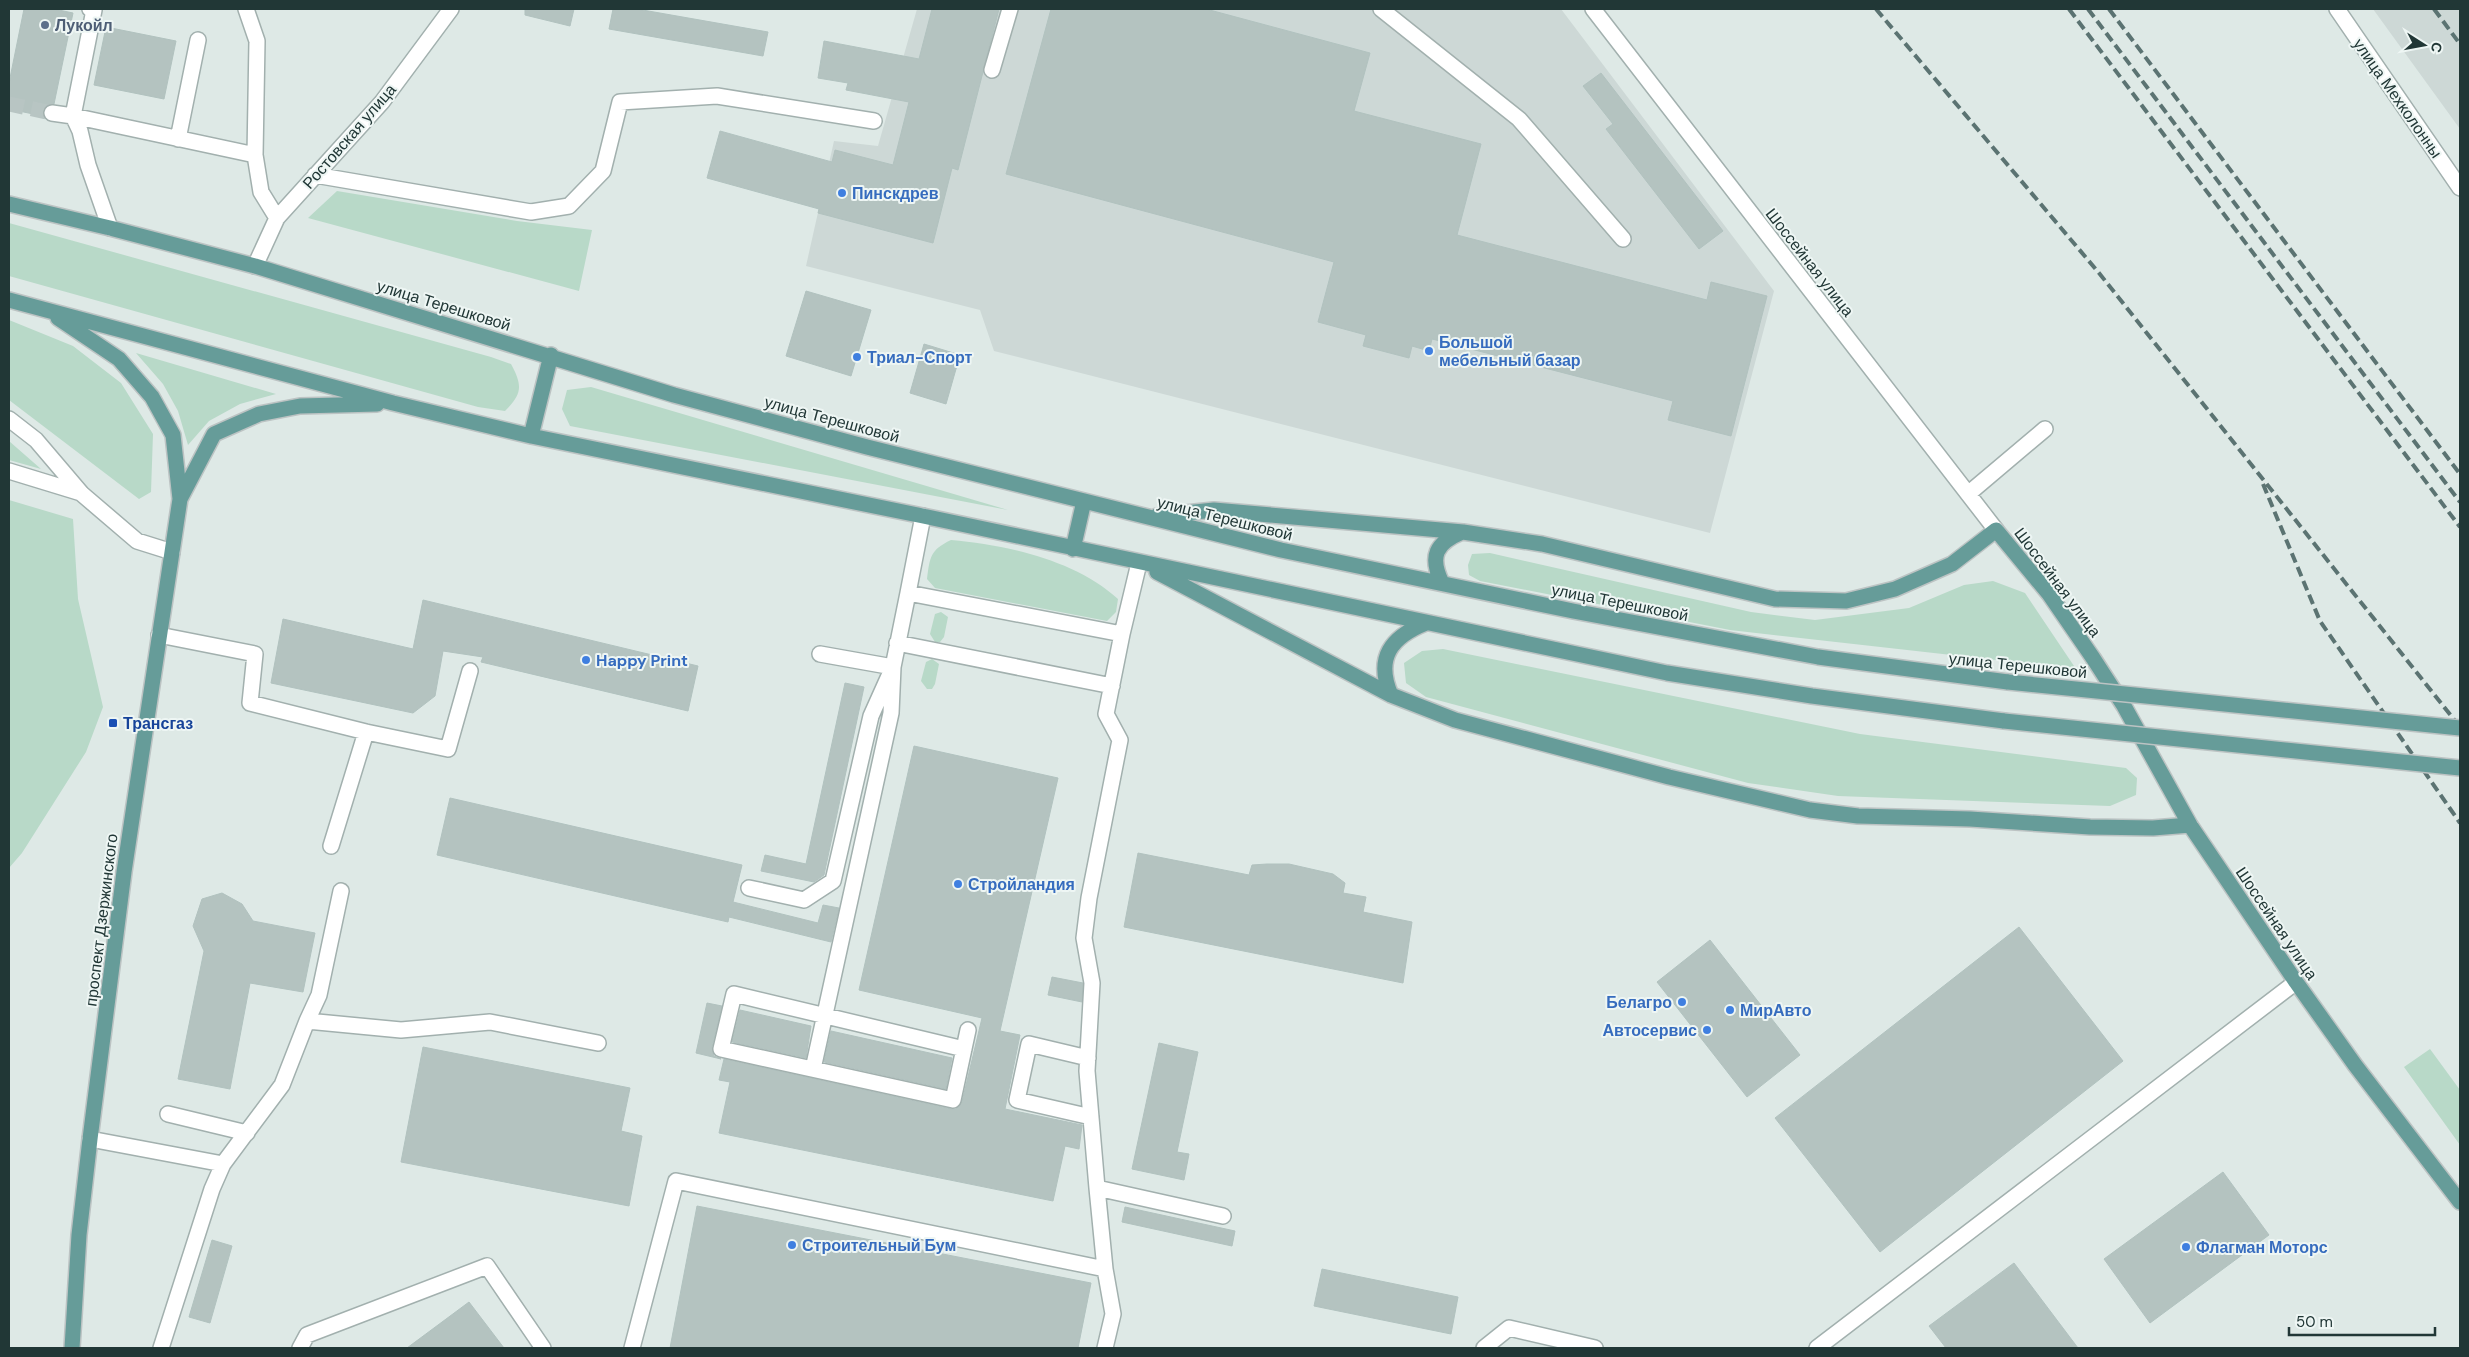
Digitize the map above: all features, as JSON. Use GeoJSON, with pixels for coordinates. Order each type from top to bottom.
{"type":"FeatureCollection","features":[{"type":"Feature","properties":{"kind":"main road","name":"улица Терешковой"},"geometry":{"type":"LineString","coordinates":[[9,204],[255,266],[551,355],[674,395],[867,447],[1281,550],[1573,612],[1818,657],[2008,682],[2460,728]]}},
{"type":"Feature","properties":{"kind":"main road"},"geometry":{"type":"LineString","coordinates":[[9,300],[393,403],[531,436],[923,516],[1667,673],[1812,696],[2004,721],[2460,768]]}},
{"type":"Feature","properties":{"kind":"main road"},"geometry":{"type":"LineString","coordinates":[[48,311],[118,359],[152,397],[173,435],[180,499]]}},
{"type":"Feature","properties":{"kind":"main road"},"geometry":{"type":"LineString","coordinates":[[531,436],[551,355]]}},
{"type":"Feature","properties":{"kind":"main road"},"geometry":{"type":"LineString","coordinates":[[180,499],[214,434],[260,414],[300,406],[393,403]]}},
{"type":"Feature","properties":{"kind":"main road","name":"проспект Дзержинского"},"geometry":{"type":"LineString","coordinates":[[72,1348],[79,1235],[90,1139],[124,872],[180,499]]}},
{"type":"Feature","properties":{"kind":"main road"},"geometry":{"type":"LineString","coordinates":[[1074,549],[1084,501]]}},
{"type":"Feature","properties":{"kind":"main road"},"geometry":{"type":"LineString","coordinates":[[1148,517],[1214,510],[1463,532],[1542,544],[1775,599],[1813,602],[1846,601],[1895,588],[1952,564],[1996,530]]}},
{"type":"Feature","properties":{"kind":"main road","name":"Шоссейная улица"},"geometry":{"type":"LineString","coordinates":[[1996,530],[2049,594],[2093,658],[2124,706],[2190,825],[2296,982],[2355,1065],[2460,1202]]}},
{"type":"Feature","properties":{"kind":"main road"},"geometry":{"type":"LineString","coordinates":[[1442,583],[1435,562],[1438,550],[1445,540],[1463,532]]}},
{"type":"Feature","properties":{"kind":"main road"},"geometry":{"type":"LineString","coordinates":[[1139,562],[1391,695],[1456,720],[1546,745],[1810,810],[1858,816],[1970,819],[2090,827],[2153,828],[2190,825]]}},
{"type":"Feature","properties":{"kind":"main road"},"geometry":{"type":"LineString","coordinates":[[1391,695],[1385,681],[1387,655],[1394,642],[1406,631],[1426,623]]}},
{"type":"Feature","properties":{"kind":"street"},"geometry":{"type":"LineString","coordinates":[[90,9],[94,10],[73,116],[80,131],[88,165],[110,228]]}},
{"type":"Feature","properties":{"kind":"street"},"geometry":{"type":"LineString","coordinates":[[246,9],[257,41],[255,155],[261,192],[277,218]]}},
{"type":"Feature","properties":{"kind":"street","name":"Ростовская улица"},"geometry":{"type":"LineString","coordinates":[[255,266],[277,218],[382,102],[451,9]]}},
{"type":"Feature","properties":{"kind":"street"},"geometry":{"type":"LineString","coordinates":[[992,70],[1010,9]]}},
{"type":"Feature","properties":{"kind":"street"},"geometry":{"type":"LineString","coordinates":[[1381,9],[1519,119],[1623,239]]}},
{"type":"Feature","properties":{"kind":"street","name":"Шоссейная улица"},"geometry":{"type":"LineString","coordinates":[[1592,9],[1996,530]]}},
{"type":"Feature","properties":{"kind":"street","name":"улица Мехколонны"},"geometry":{"type":"LineString","coordinates":[[2337,9],[2460,188]]}},
{"type":"Feature","properties":{"kind":"street"},"geometry":{"type":"LineString","coordinates":[[178,139],[198,40]]}},
{"type":"Feature","properties":{"kind":"street"},"geometry":{"type":"LineString","coordinates":[[315,175],[532,212],[569,206],[603,171],[620,102],[717,96],[874,121]]}},
{"type":"Feature","properties":{"kind":"street"},"geometry":{"type":"LineString","coordinates":[[52,113],[255,155]]}},
{"type":"Feature","properties":{"kind":"street"},"geometry":{"type":"LineString","coordinates":[[9,419],[36,440],[82,494],[137,541],[172,552]]}},
{"type":"Feature","properties":{"kind":"street"},"geometry":{"type":"LineString","coordinates":[[1968,494],[2045,430]]}},
{"type":"Feature","properties":{"kind":"street"},"geometry":{"type":"LineString","coordinates":[[9,470],[82,494]]}},
{"type":"Feature","properties":{"kind":"street"},"geometry":{"type":"LineString","coordinates":[[813,1069],[891,712],[893,667],[923,516]]}},
{"type":"Feature","properties":{"kind":"street"},"geometry":{"type":"LineString","coordinates":[[1105,1348],[1113,1314],[1105,1270],[1091,1117],[1088,1058],[1092,983],[1084,938],[1089,898],[1120,740],[1106,714],[1139,562]]}},
{"type":"Feature","properties":{"kind":"street"},"geometry":{"type":"LineString","coordinates":[[908,593],[1122,634]]}},
{"type":"Feature","properties":{"kind":"street"},"geometry":{"type":"LineString","coordinates":[[159,635],[255,654],[250,703],[366,732],[448,748],[470,671]]}},
{"type":"Feature","properties":{"kind":"street"},"geometry":{"type":"LineString","coordinates":[[897,643],[1112,686]]}},
{"type":"Feature","properties":{"kind":"street"},"geometry":{"type":"LineString","coordinates":[[820,654],[893,667]]}},
{"type":"Feature","properties":{"kind":"street"},"geometry":{"type":"LineString","coordinates":[[749,888],[804,900],[833,881],[871,716],[893,667]]}},
{"type":"Feature","properties":{"kind":"street"},"geometry":{"type":"LineString","coordinates":[[331,846],[366,732]]}},
{"type":"Feature","properties":{"kind":"street"},"geometry":{"type":"LineString","coordinates":[[161,1348],[212,1189],[223,1164],[282,1085],[319,994],[341,891]]}},
{"type":"Feature","properties":{"kind":"street"},"geometry":{"type":"LineString","coordinates":[[1817,1348],[2296,982]]}},
{"type":"Feature","properties":{"kind":"street"},"geometry":{"type":"LineString","coordinates":[[964,1049],[734,994],[721,1049],[953,1100],[964,1049],[968,1030]]}},
{"type":"Feature","properties":{"kind":"street"},"geometry":{"type":"LineString","coordinates":[[307,1021],[400,1030],[490,1022],[598,1043]]}},
{"type":"Feature","properties":{"kind":"street"},"geometry":{"type":"LineString","coordinates":[[1088,1058],[1029,1044],[1017,1100],[1091,1117]]}},
{"type":"Feature","properties":{"kind":"street"},"geometry":{"type":"LineString","coordinates":[[168,1114],[247,1132]]}},
{"type":"Feature","properties":{"kind":"street"},"geometry":{"type":"LineString","coordinates":[[90,1139],[223,1164]]}},
{"type":"Feature","properties":{"kind":"street"},"geometry":{"type":"LineString","coordinates":[[632,1348],[676,1181],[1105,1270]]}},
{"type":"Feature","properties":{"kind":"street"},"geometry":{"type":"LineString","coordinates":[[1097,1188],[1223,1216]]}},
{"type":"Feature","properties":{"kind":"street"},"geometry":{"type":"LineString","coordinates":[[300,1348],[307,1335],[487,1266],[544,1348]]}},
{"type":"Feature","properties":{"kind":"street"},"geometry":{"type":"LineString","coordinates":[[1484,1348],[1509,1328],[1595,1348]]}},
{"type":"Feature","properties":{"kind":"shaded area"},"geometry":{"type":"Polygon","coordinates":[[[917,9],[1561,9],[1774,291],[1710,533],[994,351],[980,310],[806,266],[834,141],[878,146],[917,9]]]}},
{"type":"Feature","properties":{"kind":"shaded area"},"geometry":{"type":"Polygon","coordinates":[[[2373,9],[2460,9],[2460,129],[2373,9]]]}},
{"type":"Feature","properties":{"kind":"green space"},"geometry":{"type":"Polygon","coordinates":[[[337,191],[517,221],[592,230],[579,291],[308,218],[337,191]]]}},
{"type":"Feature","properties":{"kind":"green space"},"geometry":{"type":"Polygon","coordinates":[[[9,223],[491,357],[511,364],[518,378],[518,394],[505,411],[478,407],[9,276],[9,223]]]}},
{"type":"Feature","properties":{"kind":"green space"},"geometry":{"type":"Polygon","coordinates":[[[9,320],[73,346],[121,383],[153,434],[151,492],[139,499],[9,400],[9,320]]]}},
{"type":"Feature","properties":{"kind":"green space"},"geometry":{"type":"Polygon","coordinates":[[[136,353],[276,394],[240,404],[209,421],[188,445],[178,411],[163,384],[136,353]]]}},
{"type":"Feature","properties":{"kind":"green space"},"geometry":{"type":"Polygon","coordinates":[[[591,387],[1008,510],[570,426],[562,409],[567,390],[591,387]]]}},
{"type":"Feature","properties":{"kind":"green space"},"geometry":{"type":"Polygon","coordinates":[[[9,441],[41,469],[9,460],[9,441]]]}},
{"type":"Feature","properties":{"kind":"green space"},"geometry":{"type":"Polygon","coordinates":[[[9,500],[73,519],[78,599],[103,707],[86,752],[22,853],[9,868],[9,500]]]}},
{"type":"Feature","properties":{"kind":"green space"},"geometry":{"type":"Polygon","coordinates":[[[951,540],[1017,551],[1039,557],[1082,574],[1101,585],[1118,599],[1116,612],[1107,621],[935,588],[927,579],[930,560],[939,547],[951,540]]]}},
{"type":"Feature","properties":{"kind":"green space"},"geometry":{"type":"Polygon","coordinates":[[[1490,553],[1751,612],[1815,620],[1909,608],[1964,585],[1993,581],[2025,593],[2076,669],[1730,630],[1480,581],[1469,575],[1468,565],[1472,554],[1490,553]]]}},
{"type":"Feature","properties":{"kind":"green space"},"geometry":{"type":"Polygon","coordinates":[[[941,612],[948,617],[944,637],[940,642],[935,642],[930,634],[935,614],[941,612]]]}},
{"type":"Feature","properties":{"kind":"green space"},"geometry":{"type":"Polygon","coordinates":[[[1443,649],[1860,734],[2126,768],[2137,778],[2136,795],[2110,806],[1838,796],[1748,783],[1426,697],[1406,683],[1404,663],[1422,651],[1443,649]]]}},
{"type":"Feature","properties":{"kind":"green space"},"geometry":{"type":"Polygon","coordinates":[[[932,659],[939,664],[935,684],[932,689],[927,689],[921,681],[926,662],[932,659]]]}},
{"type":"Feature","properties":{"kind":"green space"},"geometry":{"type":"Polygon","coordinates":[[[2430,1049],[2460,1090],[2460,1145],[2404,1067],[2430,1049]]]}},
{"type":"Feature","properties":{"kind":"building"},"geometry":{"type":"Polygon","coordinates":[[[24,9],[54,9],[73,13],[54,104],[45,107],[43,116],[9,109],[9,83],[24,9]]]}},
{"type":"Feature","properties":{"kind":"building"},"geometry":{"type":"Polygon","coordinates":[[[525,9],[574,9],[570,26],[525,15],[525,9]]]}},
{"type":"Feature","properties":{"kind":"building"},"geometry":{"type":"Polygon","coordinates":[[[613,9],[637,9],[768,32],[763,56],[609,29],[613,9]]]}},
{"type":"Feature","properties":{"kind":"building"},"geometry":{"type":"Polygon","coordinates":[[[932,9],[999,9],[958,170],[952,168],[933,243],[818,213],[819,209],[707,178],[720,131],[832,162],[835,150],[893,165],[909,102],[846,90],[848,83],[818,78],[824,41],[919,59],[932,9]]]}},
{"type":"Feature","properties":{"kind":"building"},"geometry":{"type":"Polygon","coordinates":[[[1051,9],[1206,9],[1370,53],[1354,111],[1481,144],[1457,235],[1707,300],[1711,282],[1767,296],[1731,436],[1668,420],[1673,401],[1432,339],[1429,351],[1412,346],[1409,358],[1363,346],[1366,335],[1318,322],[1334,262],[1006,174],[1051,9]]]}},
{"type":"Feature","properties":{"kind":"building"},"geometry":{"type":"Polygon","coordinates":[[[106,27],[176,41],[164,99],[94,85],[106,27]]]}},
{"type":"Feature","properties":{"kind":"building"},"geometry":{"type":"Polygon","coordinates":[[[1601,73],[1723,231],[1699,249],[1606,129],[1613,124],[1583,86],[1601,73]]]}},
{"type":"Feature","properties":{"kind":"building"},"geometry":{"type":"Polygon","coordinates":[[[806,291],[871,310],[851,376],[786,356],[806,291]]]}},
{"type":"Feature","properties":{"kind":"building"},"geometry":{"type":"Polygon","coordinates":[[[924,344],[960,355],[946,404],[910,393],[924,344]]]}},
{"type":"Feature","properties":{"kind":"building"},"geometry":{"type":"Polygon","coordinates":[[[423,600],[698,666],[688,711],[481,662],[483,657],[443,651],[435,696],[413,713],[271,683],[283,619],[413,649],[423,600]]]}},
{"type":"Feature","properties":{"kind":"building"},"geometry":{"type":"Polygon","coordinates":[[[845,683],[864,687],[824,875],[814,882],[761,871],[765,855],[806,864],[845,683]]]}},
{"type":"Feature","properties":{"kind":"building"},"geometry":{"type":"Polygon","coordinates":[[[914,746],[1058,778],[1000,1031],[1020,1035],[1005,1109],[1082,1125],[1079,1149],[1065,1146],[1053,1201],[719,1133],[730,1082],[719,1080],[724,1059],[951,1109],[956,1109],[962,1102],[982,1018],[859,990],[914,746]]]}},
{"type":"Feature","properties":{"kind":"building"},"geometry":{"type":"Polygon","coordinates":[[[450,798],[742,865],[733,902],[818,923],[823,905],[839,908],[831,942],[729,917],[728,922],[437,855],[450,798]]]}},
{"type":"Feature","properties":{"kind":"building"},"geometry":{"type":"Polygon","coordinates":[[[1138,853],[1249,875],[1252,865],[1267,864],[1289,864],[1333,874],[1345,883],[1343,893],[1366,897],[1363,912],[1412,922],[1403,983],[1124,927],[1138,853]]]}},
{"type":"Feature","properties":{"kind":"building"},"geometry":{"type":"Polygon","coordinates":[[[222,893],[242,904],[253,921],[315,933],[303,992],[250,983],[230,1089],[178,1079],[204,951],[193,926],[202,899],[222,893]]]}},
{"type":"Feature","properties":{"kind":"building"},"geometry":{"type":"Polygon","coordinates":[[[2019,927],[2123,1061],[1880,1252],[1775,1118],[2019,927]]]}},
{"type":"Feature","properties":{"kind":"building"},"geometry":{"type":"Polygon","coordinates":[[[1710,940],[1800,1055],[1747,1097],[1657,982],[1710,940]]]}},
{"type":"Feature","properties":{"kind":"building"},"geometry":{"type":"Polygon","coordinates":[[[1052,977],[1083,983],[1082,1002],[1048,995],[1052,977]]]}},
{"type":"Feature","properties":{"kind":"building"},"geometry":{"type":"Polygon","coordinates":[[[707,1003],[722,1006],[712,1047],[714,1056],[721,1059],[696,1053],[707,1003]]]}},
{"type":"Feature","properties":{"kind":"building"},"geometry":{"type":"Polygon","coordinates":[[[740,1010],[811,1026],[806,1058],[732,1042],[740,1010]]]}},
{"type":"Feature","properties":{"kind":"building"},"geometry":{"type":"Polygon","coordinates":[[[831,1031],[952,1058],[946,1089],[824,1062],[831,1031]]]}},
{"type":"Feature","properties":{"kind":"building"},"geometry":{"type":"Polygon","coordinates":[[[1159,1043],[1198,1052],[1177,1152],[1189,1154],[1184,1180],[1132,1169],[1159,1043]]]}},
{"type":"Feature","properties":{"kind":"building"},"geometry":{"type":"Polygon","coordinates":[[[423,1047],[630,1088],[621,1131],[642,1136],[629,1206],[401,1162],[423,1047]]]}},
{"type":"Feature","properties":{"kind":"building","name":"Флагман Моторс"},"geometry":{"type":"Polygon","coordinates":[[[2223,1172],[2269,1235],[2150,1323],[2104,1259],[2223,1172]]]}},
{"type":"Feature","properties":{"kind":"building","name":"Строительный Бум"},"geometry":{"type":"Polygon","coordinates":[[[697,1206],[1091,1283],[1078,1348],[670,1348],[697,1206]]]}},
{"type":"Feature","properties":{"kind":"building"},"geometry":{"type":"Polygon","coordinates":[[[1125,1207],[1235,1231],[1232,1246],[1122,1222],[1125,1207]]]}},
{"type":"Feature","properties":{"kind":"building"},"geometry":{"type":"Polygon","coordinates":[[[212,1240],[232,1246],[210,1323],[189,1317],[212,1240]]]}},
{"type":"Feature","properties":{"kind":"building"},"geometry":{"type":"Polygon","coordinates":[[[2014,1263],[2078,1348],[1946,1348],[1929,1326],[2014,1263]]]}},
{"type":"Feature","properties":{"kind":"building"},"geometry":{"type":"Polygon","coordinates":[[[1322,1269],[1458,1297],[1451,1334],[1314,1306],[1322,1269]]]}},
{"type":"Feature","properties":{"kind":"building"},"geometry":{"type":"Polygon","coordinates":[[[469,1302],[504,1348],[407,1348],[469,1302]]]}},
{"type":"Feature","properties":{"kind":"tunnel"},"geometry":{"type":"LineString","coordinates":[[9,104],[52,113]]}},
{"type":"Feature","properties":{"kind":"railway"},"geometry":{"type":"LineString","coordinates":[[1876,9],[2099,273],[2460,727]]}},
{"type":"Feature","properties":{"kind":"railway"},"geometry":{"type":"LineString","coordinates":[[2069,9],[2460,527]]}},
{"type":"Feature","properties":{"kind":"railway"},"geometry":{"type":"LineString","coordinates":[[2088,9],[2460,502]]}},
{"type":"Feature","properties":{"kind":"railway"},"geometry":{"type":"LineString","coordinates":[[2109,9],[2460,474]]}},
{"type":"Feature","properties":{"kind":"railway"},"geometry":{"type":"LineString","coordinates":[[2434,9],[2460,44]]}},
{"type":"Feature","properties":{"kind":"railway"},"geometry":{"type":"LineString","coordinates":[[2263,484],[2320,621],[2460,823]]}},
{"type":"Feature","properties":{"kind":"place","name":"Лукойл"},"geometry":{"type":"Point","coordinates":[45,25]}},
{"type":"Feature","properties":{"kind":"place","name":"Пинскдрев"},"geometry":{"type":"Point","coordinates":[842,193]}},
{"type":"Feature","properties":{"kind":"place","name":"Большой мебельный базар"},"geometry":{"type":"Point","coordinates":[1429,351]}},
{"type":"Feature","properties":{"kind":"place","name":"Триал-Спорт"},"geometry":{"type":"Point","coordinates":[857,357]}},
{"type":"Feature","properties":{"kind":"place","name":"Happy Print"},"geometry":{"type":"Point","coordinates":[586,660]}},
{"type":"Feature","properties":{"kind":"place","name":"Трансгаз"},"geometry":{"type":"Point","coordinates":[113,723]}},
{"type":"Feature","properties":{"kind":"place","name":"Стройландия"},"geometry":{"type":"Point","coordinates":[958,884]}},
{"type":"Feature","properties":{"kind":"place","name":"Белагро"},"geometry":{"type":"Point","coordinates":[1682,1002]}},
{"type":"Feature","properties":{"kind":"place","name":"МирАвто"},"geometry":{"type":"Point","coordinates":[1730,1010]}},
{"type":"Feature","properties":{"kind":"place","name":"Автосервис"},"geometry":{"type":"Point","coordinates":[1707,1030]}},
{"type":"Feature","properties":{"kind":"place","name":"Строительный Бум"},"geometry":{"type":"Point","coordinates":[792,1245]}},
{"type":"Feature","properties":{"kind":"place","name":"Флагман Моторс"},"geometry":{"type":"Point","coordinates":[2186,1247]}}]}
